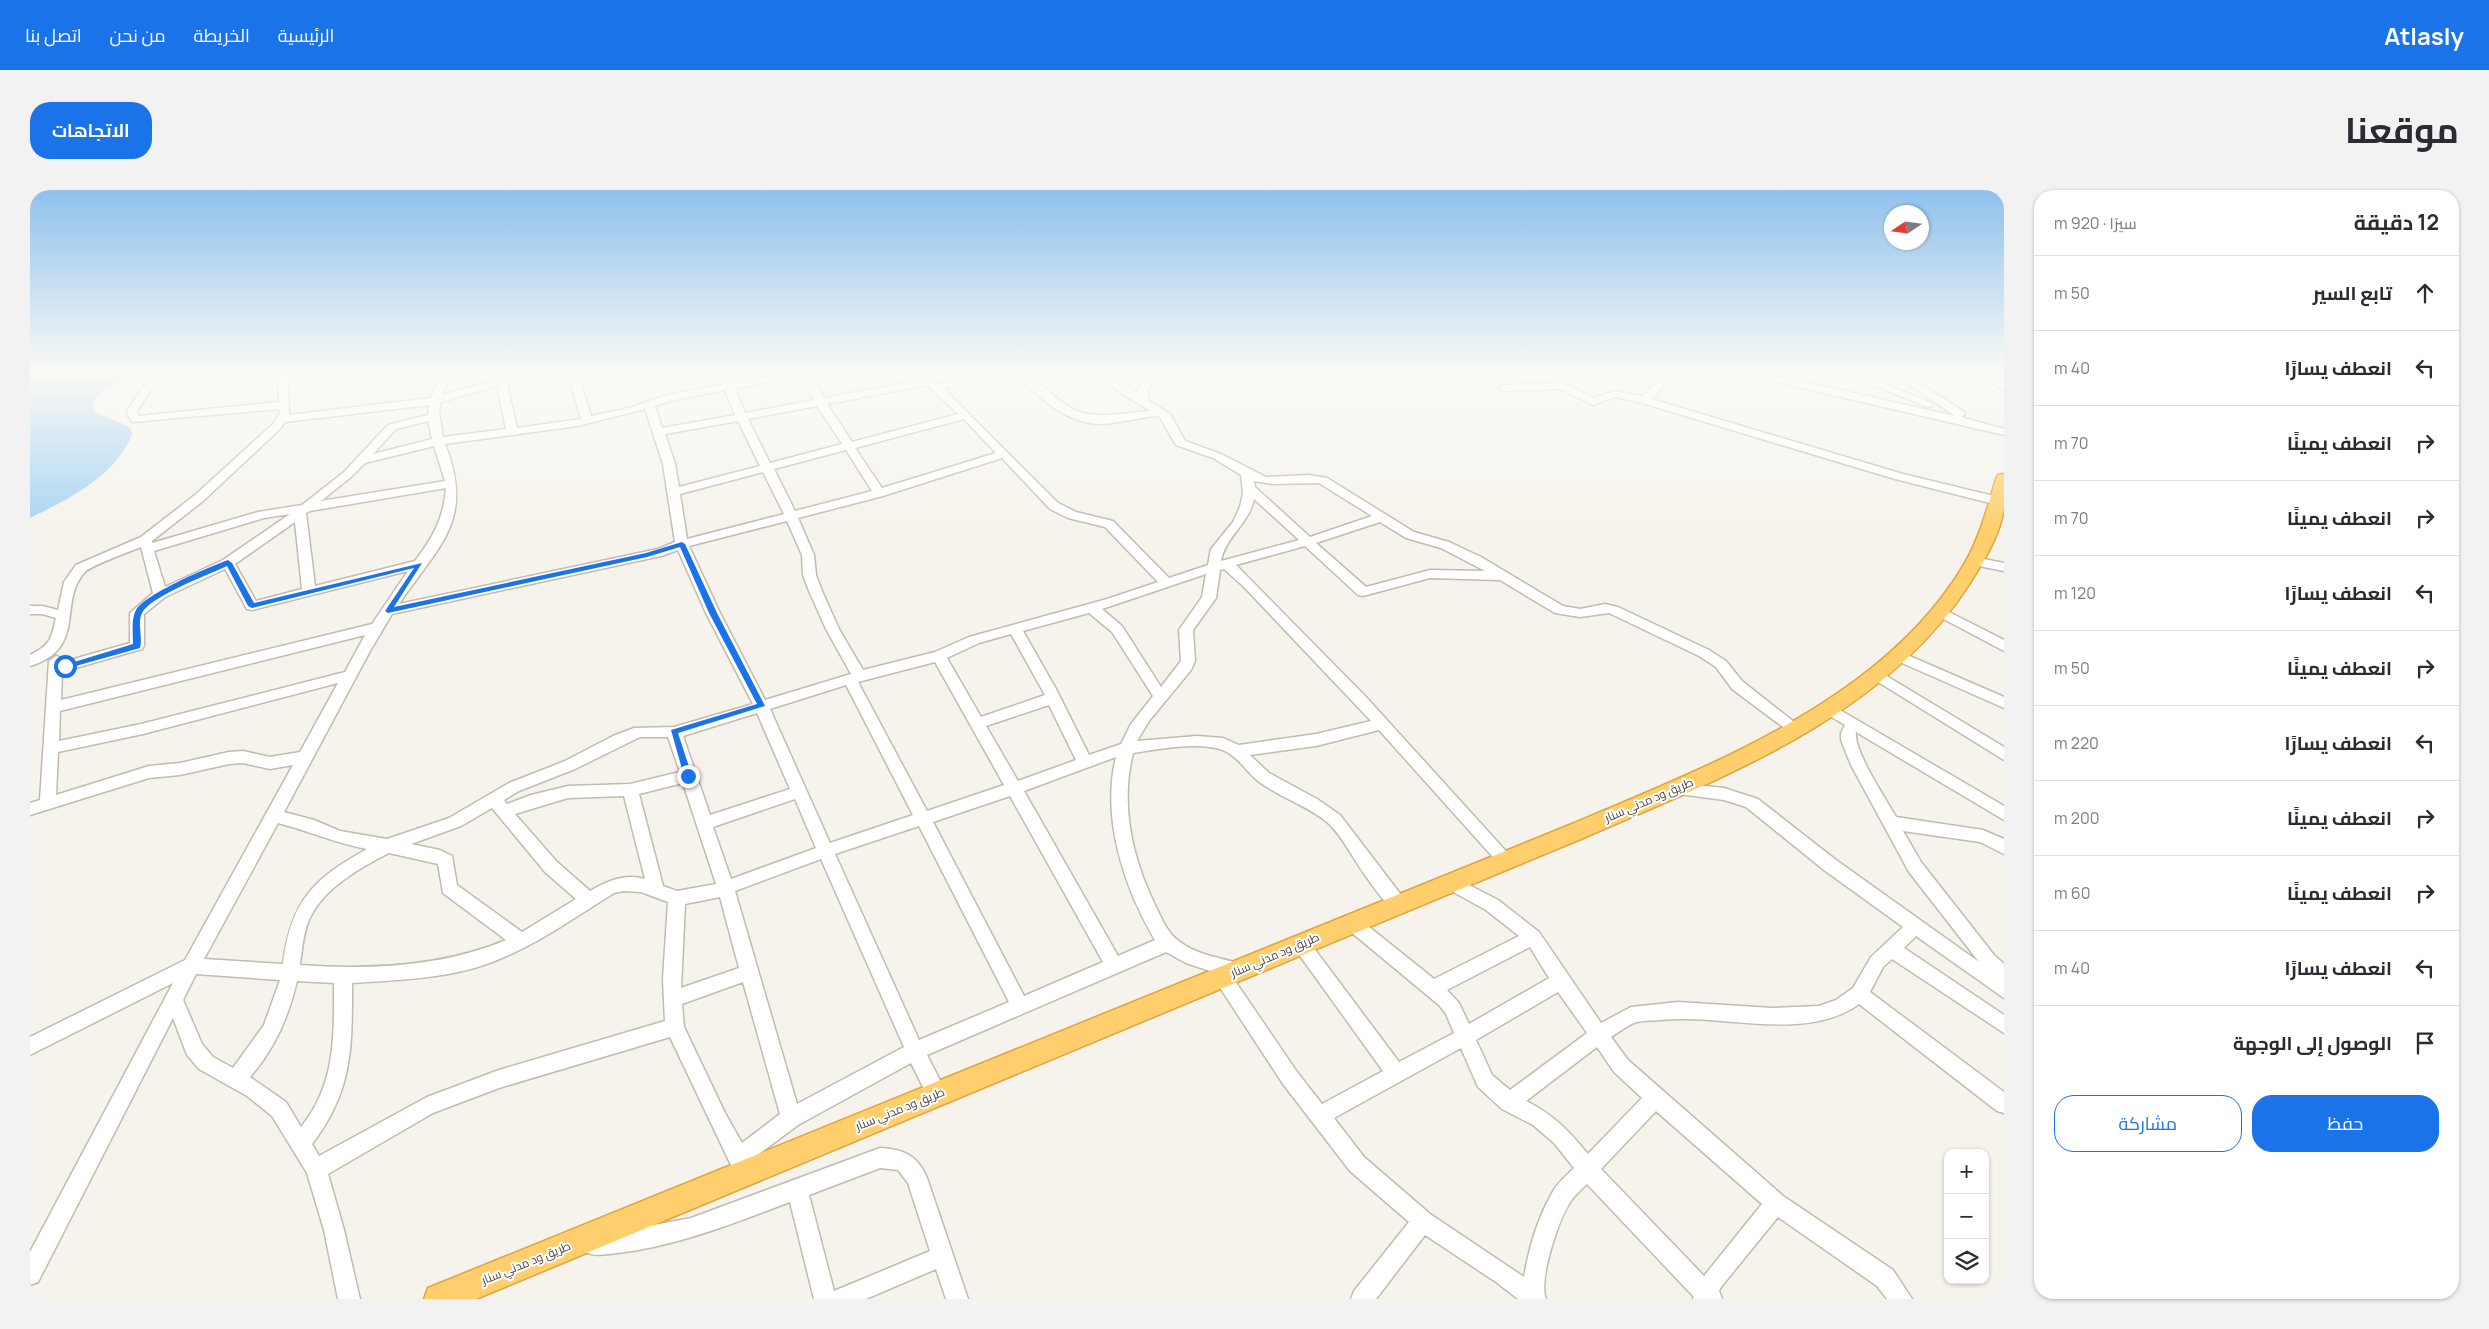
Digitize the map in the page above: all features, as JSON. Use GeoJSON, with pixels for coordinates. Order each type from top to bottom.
{"type":"FeatureCollection","features":[{"type":"Feature","properties":{"kind":"highway","name":"طريق ود مدني سنار"},"geometry":{"type":"LineString","coordinates":[[439,1299],[564,1248],[743,1165],[937,1094],[1452,883],[1676,789],[1740,759],[1828,708],[1898,656],[1941,612],[1974,561],[2001,492]]}},
{"type":"Feature","properties":{"kind":"street"},"geometry":{"type":"LineString","coordinates":[[146,545],[261,442],[277,426]]}},
{"type":"Feature","properties":{"kind":"street"},"geometry":{"type":"LineString","coordinates":[[55,669],[137,646],[138,613],[160,594],[228,563],[333,486],[362,460],[392,427],[397,426]]}},
{"type":"Feature","properties":{"kind":"street"},"geometry":{"type":"LineString","coordinates":[[30,1274],[173,999],[307,758],[376,628],[447,522],[452,504],[452,483],[434,426]]}},
{"type":"Feature","properties":{"kind":"street"},"geometry":{"type":"LineString","coordinates":[[511,426],[512,432]]}},
{"type":"Feature","properties":{"kind":"street"},"geometry":{"type":"LineString","coordinates":[[362,460],[439,442],[555,426]]}},
{"type":"Feature","properties":{"kind":"street"},"geometry":{"type":"LineString","coordinates":[[657,426],[669,464],[682,544],[713,613],[761,706],[915,1051],[937,1094]]}},
{"type":"Feature","properties":{"kind":"street"},"geometry":{"type":"LineString","coordinates":[[659,432],[693,426]]}},
{"type":"Feature","properties":{"kind":"street"},"geometry":{"type":"LineString","coordinates":[[746,426],[769,468],[808,553],[810,576],[855,677],[923,818],[1022,1007]]}},
{"type":"Feature","properties":{"kind":"street"},"geometry":{"type":"LineString","coordinates":[[836,426],[879,493]]}},
{"type":"Feature","properties":{"kind":"street"},"geometry":{"type":"LineString","coordinates":[[674,492],[927,426]]}},
{"type":"Feature","properties":{"kind":"street"},"geometry":{"type":"LineString","coordinates":[[976,426],[1054,506],[1072,515],[1109,524],[1166,583]]}},
{"type":"Feature","properties":{"kind":"street"},"geometry":{"type":"LineString","coordinates":[[1171,426],[1180,443],[1225,460],[1256,478],[1278,482],[1318,478],[1410,535],[1445,545],[1560,610],[1580,613],[1605,608],[1613,610],[1704,653],[1721,664],[1737,685],[1796,728]]}},
{"type":"Feature","properties":{"kind":"street"},"geometry":{"type":"LineString","coordinates":[[1728,426],[1898,477],[2001,492]]}},
{"type":"Feature","properties":{"kind":"street"},"geometry":{"type":"LineString","coordinates":[[1982,426],[2001,431]]}},
{"type":"Feature","properties":{"kind":"street"},"geometry":{"type":"LineString","coordinates":[[1988,426],[2001,431]]}},
{"type":"Feature","properties":{"kind":"street"},"geometry":{"type":"LineString","coordinates":[[388,611],[647,555],[682,544],[879,493],[1004,454]]}},
{"type":"Feature","properties":{"kind":"street"},"geometry":{"type":"LineString","coordinates":[[1246,473],[1250,489],[1247,504],[1241,520],[1217,549],[1221,565],[1209,598],[1186,630],[1188,660],[1184,670],[1137,727],[1126,748],[1120,777],[1121,812],[1130,862],[1144,900],[1167,943],[1187,956],[1231,974],[1290,1078],[1357,1164],[1422,1220],[1504,1274],[1534,1298]]}},
{"type":"Feature","properties":{"kind":"street"},"geometry":{"type":"LineString","coordinates":[[48,803],[57,642],[70,582],[81,568],[146,545],[240,520],[452,483]]}},
{"type":"Feature","properties":{"kind":"street"},"geometry":{"type":"LineString","coordinates":[[1250,489],[1363,592],[1430,574],[1462,573],[1504,577]]}},
{"type":"Feature","properties":{"kind":"street"},"geometry":{"type":"LineString","coordinates":[[302,510],[310,591]]}},
{"type":"Feature","properties":{"kind":"street"},"geometry":{"type":"LineString","coordinates":[[235,1080],[250,1064],[270,1036],[290,973],[294,938],[306,910],[317,894],[334,879],[387,846],[455,822],[514,787],[570,766],[602,747],[631,734],[646,731],[674,732],[855,677],[939,656],[974,640],[1092,608],[1221,565],[1306,542],[1382,517]]}},
{"type":"Feature","properties":{"kind":"street"},"geometry":{"type":"LineString","coordinates":[[146,545],[160,594]]}},
{"type":"Feature","properties":{"kind":"street"},"geometry":{"type":"LineString","coordinates":[[1974,561],[2004,567]]}},
{"type":"Feature","properties":{"kind":"street"},"geometry":{"type":"LineString","coordinates":[[228,563],[252,606],[420,564]]}},
{"type":"Feature","properties":{"kind":"street"},"geometry":{"type":"LineString","coordinates":[[1221,565],[1248,582],[1382,724],[1506,860]]}},
{"type":"Feature","properties":{"kind":"street"},"geometry":{"type":"LineString","coordinates":[[1092,608],[1118,629],[1161,698]]}},
{"type":"Feature","properties":{"kind":"street"},"geometry":{"type":"LineString","coordinates":[[30,610],[63,616]]}},
{"type":"Feature","properties":{"kind":"street"},"geometry":{"type":"LineString","coordinates":[[1941,612],[2004,646]]}},
{"type":"Feature","properties":{"kind":"street"},"geometry":{"type":"LineString","coordinates":[[54,707],[376,628]]}},
{"type":"Feature","properties":{"kind":"street"},"geometry":{"type":"LineString","coordinates":[[1015,629],[1053,698],[1085,763]]}},
{"type":"Feature","properties":{"kind":"street"},"geometry":{"type":"LineString","coordinates":[[30,661],[48,652],[57,642]]}},
{"type":"Feature","properties":{"kind":"street"},"geometry":{"type":"LineString","coordinates":[[939,656],[1115,967]]}},
{"type":"Feature","properties":{"kind":"street"},"geometry":{"type":"LineString","coordinates":[[1898,656],[2002,699]]}},
{"type":"Feature","properties":{"kind":"street"},"geometry":{"type":"LineString","coordinates":[[1875,674],[2004,754]]}},
{"type":"Feature","properties":{"kind":"street"},"geometry":{"type":"LineString","coordinates":[[51,748],[147,728],[160,723],[351,675]]}},
{"type":"Feature","properties":{"kind":"street"},"geometry":{"type":"LineString","coordinates":[[978,723],[1053,698]]}},
{"type":"Feature","properties":{"kind":"street"},"geometry":{"type":"LineString","coordinates":[[1828,708],[2004,814]]}},
{"type":"Feature","properties":{"kind":"street"},"geometry":{"type":"LineString","coordinates":[[1853,723],[1848,733],[1848,740],[1859,765],[1915,867],[1934,894],[1962,925],[1988,960],[2004,974]]}},
{"type":"Feature","properties":{"kind":"street"},"geometry":{"type":"LineString","coordinates":[[1237,751],[1316,740],[1382,724]]}},
{"type":"Feature","properties":{"kind":"street"},"geometry":{"type":"LineString","coordinates":[[674,732],[726,889],[791,1118]]}},
{"type":"Feature","properties":{"kind":"street"},"geometry":{"type":"LineString","coordinates":[[30,1046],[191,966],[343,976],[434,969],[482,958],[521,941],[610,887],[624,884],[656,890],[677,898],[693,897],[726,889],[825,851],[1015,788],[1126,748],[1157,744],[1197,742],[1223,744],[1237,751],[1264,778],[1312,803],[1334,819],[1347,834],[1365,863],[1400,904]]}},
{"type":"Feature","properties":{"kind":"street"},"geometry":{"type":"LineString","coordinates":[[30,809],[141,774],[180,769],[229,758],[251,758],[270,763],[307,758]]}},
{"type":"Feature","properties":{"kind":"street"},"geometry":{"type":"LineString","coordinates":[[505,812],[531,801],[568,792],[630,790],[688,776]]}},
{"type":"Feature","properties":{"kind":"street"},"geometry":{"type":"LineString","coordinates":[[1676,789],[1711,793],[1743,799],[1752,803],[1830,865],[2004,990]]}},
{"type":"Feature","properties":{"kind":"street"},"geometry":{"type":"LineString","coordinates":[[630,790],[656,890]]}},
{"type":"Feature","properties":{"kind":"street"},"geometry":{"type":"LineString","coordinates":[[703,824],[799,792]]}},
{"type":"Feature","properties":{"kind":"street"},"geometry":{"type":"LineString","coordinates":[[493,798],[551,867],[588,899]]}},
{"type":"Feature","properties":{"kind":"street"},"geometry":{"type":"LineString","coordinates":[[275,816],[308,824],[338,837],[440,857],[446,861],[449,888],[521,941]]}},
{"type":"Feature","properties":{"kind":"street"},"geometry":{"type":"LineString","coordinates":[[1892,823],[1983,836],[2004,847]]}},
{"type":"Feature","properties":{"kind":"street"},"geometry":{"type":"LineString","coordinates":[[1452,883],[1492,905],[1533,937],[1561,981],[1622,1066],[1655,1098],[1776,1203],[1885,1278],[1901,1299]]}},
{"type":"Feature","properties":{"kind":"street"},"geometry":{"type":"LineString","coordinates":[[677,898],[673,952],[675,1026],[743,1165],[791,1118],[915,1051],[1022,1007],[1167,943]]}},
{"type":"Feature","properties":{"kind":"street"},"geometry":{"type":"LineString","coordinates":[[1352,923],[1434,988],[1452,1009],[1485,1081],[1509,1102],[1540,1118],[1561,1136],[1588,1169],[1707,1297],[1720,1271],[1776,1203]]}},
{"type":"Feature","properties":{"kind":"street"},"geometry":{"type":"LineString","coordinates":[[1509,1102],[1600,1034],[1630,1015],[1678,1010],[1715,1010],[1772,1016],[1819,1014],[1842,1006],[1859,994],[1877,962],[1915,926]]}},
{"type":"Feature","properties":{"kind":"street"},"geometry":{"type":"LineString","coordinates":[[1434,988],[1533,937]]}},
{"type":"Feature","properties":{"kind":"street"},"geometry":{"type":"LineString","coordinates":[[1301,944],[1396,1074]]}},
{"type":"Feature","properties":{"kind":"street"},"geometry":{"type":"LineString","coordinates":[[1891,949],[2004,1025]]}},
{"type":"Feature","properties":{"kind":"street"},"geometry":{"type":"LineString","coordinates":[[673,999],[749,972]]}},
{"type":"Feature","properties":{"kind":"street"},"geometry":{"type":"LineString","coordinates":[[301,1143],[323,1115],[339,1069],[343,1041],[343,976]]}},
{"type":"Feature","properties":{"kind":"street"},"geometry":{"type":"LineString","coordinates":[[1319,1116],[1464,1037],[1561,981]]}},
{"type":"Feature","properties":{"kind":"street"},"geometry":{"type":"LineString","coordinates":[[1859,994],[2004,1104]]}},
{"type":"Feature","properties":{"kind":"street"},"geometry":{"type":"LineString","coordinates":[[173,999],[186,1025],[194,1049],[206,1063],[254,1090],[279,1109],[301,1143],[316,1169],[334,1230],[349,1299]]}},
{"type":"Feature","properties":{"kind":"street"},"geometry":{"type":"LineString","coordinates":[[316,1169],[427,1106],[499,1079],[675,1026]]}},
{"type":"Feature","properties":{"kind":"street"},"geometry":{"type":"LineString","coordinates":[[1534,1298],[1538,1260],[1552,1216],[1563,1194],[1655,1098]]}},
{"type":"Feature","properties":{"kind":"street"},"geometry":{"type":"LineString","coordinates":[[564,1248],[627,1242],[691,1228],[880,1158],[901,1159],[911,1167],[917,1178],[957,1299]]}},
{"type":"Feature","properties":{"kind":"street"},"geometry":{"type":"LineString","coordinates":[[797,1189],[824,1299]]}},
{"type":"Feature","properties":{"kind":"street"},"geometry":{"type":"LineString","coordinates":[[1362,1299],[1422,1220]]}},
{"type":"Feature","properties":{"kind":"street"},"geometry":{"type":"LineString","coordinates":[[840,1299],[943,1256]]}},
{"type":"Feature","properties":{"kind":"water"},"geometry":{"type":"Polygon","coordinates":[[[30,426],[130,427],[132,435],[124,450],[102,475],[60,503],[30,518],[30,426]]]}},
{"type":"Feature","properties":{"kind":"route"},"geometry":{"type":"LineString","coordinates":[[65,666],[137,646],[137,618],[140,610],[160,594],[228,563],[252,606],[420,564],[388,611],[661,552],[682,544],[693,572],[761,706],[674,732],[688,776]]}}]}
